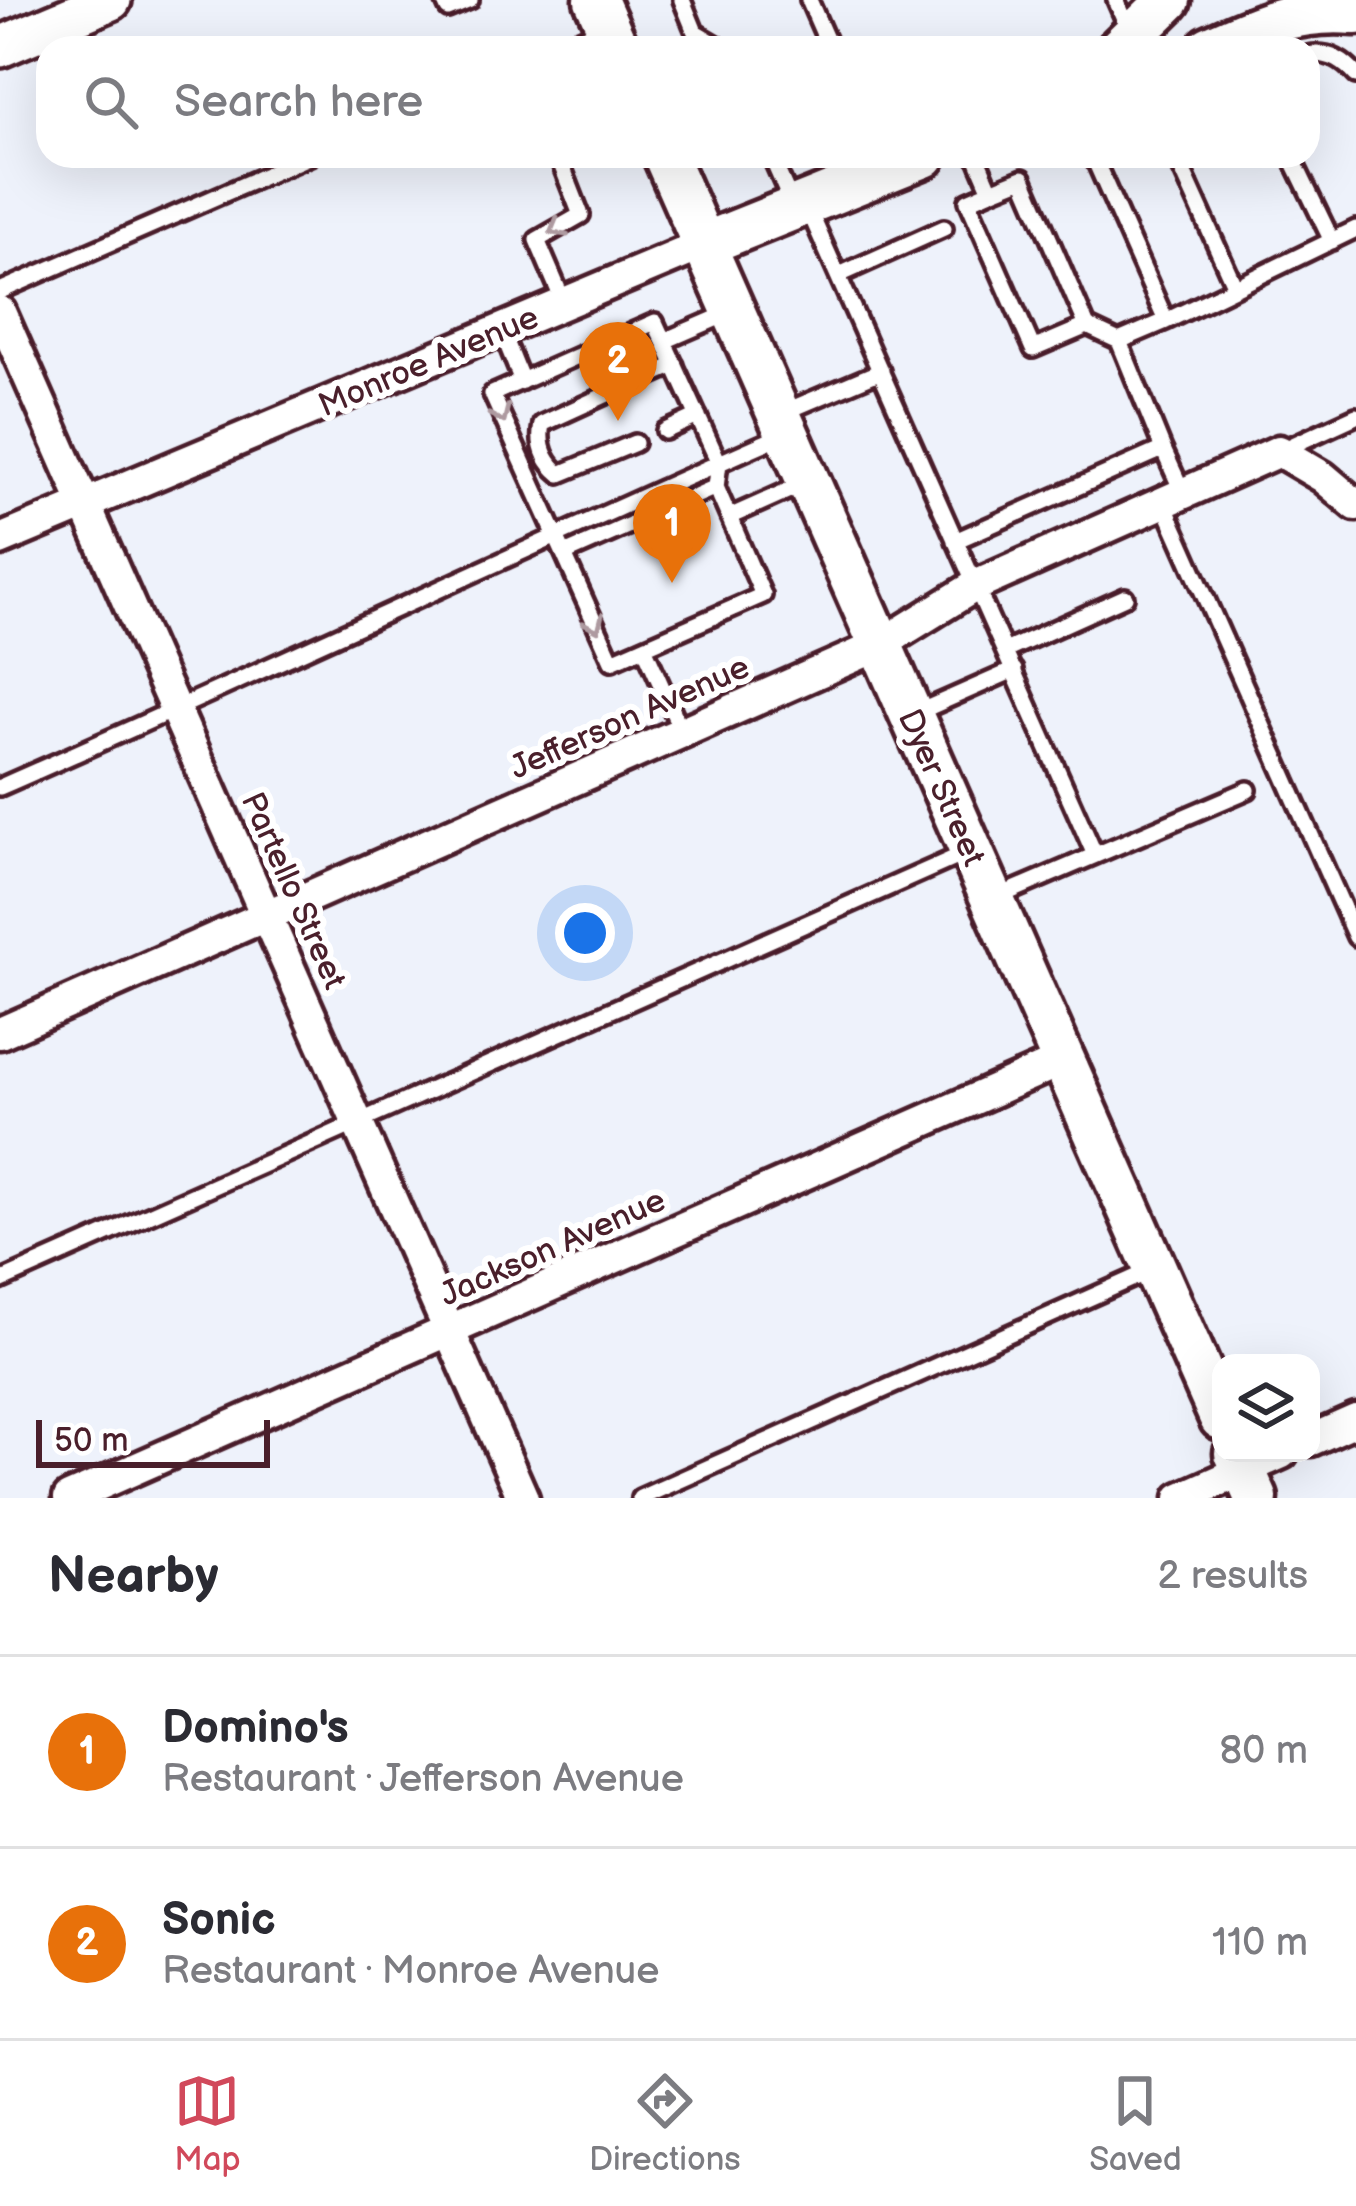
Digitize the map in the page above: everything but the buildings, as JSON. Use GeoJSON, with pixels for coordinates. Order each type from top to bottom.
{"type":"FeatureCollection","features":[{"type":"Feature","properties":{"kind":"main road"},"geometry":{"type":"LineString","coordinates":[[1123,28],[1169,0]]}},
{"type":"Feature","properties":{"kind":"main road"},"geometry":{"type":"LineString","coordinates":[[1234,36],[1298,14],[1356,13]]}},
{"type":"Feature","properties":{"kind":"main road","name":"Dyer Street"},"geometry":{"type":"LineString","coordinates":[[670,168],[1212,1398]]}},
{"type":"Feature","properties":{"kind":"main road","name":"Monroe Avenue"},"geometry":{"type":"LineString","coordinates":[[705,244],[800,206],[872,168]]}},
{"type":"Feature","properties":{"kind":"street"},"geometry":{"type":"LineString","coordinates":[[0,47],[111,0]]}},
{"type":"Feature","properties":{"kind":"street","name":"Monroe Avenue"},"geometry":{"type":"LineString","coordinates":[[0,540],[705,244]]}},
{"type":"Feature","properties":{"kind":"street","name":"Partello Street"},"geometry":{"type":"LineString","coordinates":[[0,312],[523,1498]]}},
{"type":"Feature","properties":{"kind":"street"},"geometry":{"type":"LineString","coordinates":[[1279,451],[1323,477],[1356,505]]}},
{"type":"Feature","properties":{"kind":"street","name":"Jefferson Avenue"},"geometry":{"type":"LineString","coordinates":[[0,1033],[880,645],[974,586],[1279,451]]}},
{"type":"Feature","properties":{"kind":"street","name":"Jackson Avenue"},"geometry":{"type":"LineString","coordinates":[[69,1498],[1063,1060]]}},
{"type":"Feature","properties":{"kind":"street"},"geometry":{"type":"LineString","coordinates":[[1320,1436],[1356,1420]]}},
{"type":"Feature","properties":{"kind":"street"},"geometry":{"type":"LineString","coordinates":[[1181,1498],[1255,1468]]}},
{"type":"Feature","properties":{"kind":"lane"},"geometry":{"type":"LineString","coordinates":[[444,0],[448,9],[470,0]]}},
{"type":"Feature","properties":{"kind":"lane"},"geometry":{"type":"LineString","coordinates":[[682,0],[695,32],[702,36]]}},
{"type":"Feature","properties":{"kind":"lane"},"geometry":{"type":"LineString","coordinates":[[809,0],[825,36]]}},
{"type":"Feature","properties":{"kind":"lane"},"geometry":{"type":"LineString","coordinates":[[1320,54],[1343,60],[1356,75]]}},
{"type":"Feature","properties":{"kind":"lane"},"geometry":{"type":"LineString","coordinates":[[0,291],[282,168]]}},
{"type":"Feature","properties":{"kind":"lane"},"geometry":{"type":"LineString","coordinates":[[563,168],[581,215],[537,240],[564,303]]}},
{"type":"Feature","properties":{"kind":"lane"},"geometry":{"type":"LineString","coordinates":[[778,168],[839,275],[1095,855]]}},
{"type":"Feature","properties":{"kind":"lane"},"geometry":{"type":"LineString","coordinates":[[981,168],[991,191]]}},
{"type":"Feature","properties":{"kind":"lane"},"geometry":{"type":"LineString","coordinates":[[1098,168],[1166,321]]}},
{"type":"Feature","properties":{"kind":"lane"},"geometry":{"type":"LineString","coordinates":[[1181,168],[1235,287]]}},
{"type":"Feature","properties":{"kind":"lane"},"geometry":{"type":"LineString","coordinates":[[1298,168],[1332,241]]}},
{"type":"Feature","properties":{"kind":"lane"},"geometry":{"type":"LineString","coordinates":[[1087,326],[1033,349],[968,201],[1023,178],[1087,326],[1119,341],[1163,449],[1173,498],[1356,937]]}},
{"type":"Feature","properties":{"kind":"lane"},"geometry":{"type":"LineString","coordinates":[[839,275],[944,228]]}},
{"type":"Feature","properties":{"kind":"lane"},"geometry":{"type":"LineString","coordinates":[[1119,341],[1356,229]]}},
{"type":"Feature","properties":{"kind":"lane"},"geometry":{"type":"LineString","coordinates":[[664,341],[734,311]]}},
{"type":"Feature","properties":{"kind":"lane"},"geometry":{"type":"LineString","coordinates":[[655,322],[664,341],[719,463],[716,487],[763,595],[612,662],[492,394],[655,322]]}},
{"type":"Feature","properties":{"kind":"lane"},"geometry":{"type":"LineString","coordinates":[[501,329],[522,381]]}},
{"type":"Feature","properties":{"kind":"lane"},"geometry":{"type":"LineString","coordinates":[[643,379],[674,365]]}},
{"type":"Feature","properties":{"kind":"lane"},"geometry":{"type":"LineString","coordinates":[[0,787],[719,463],[881,371]]}},
{"type":"Feature","properties":{"kind":"lane"},"geometry":{"type":"LineString","coordinates":[[612,392],[542,424],[539,440],[550,466],[560,474],[634,443]]}},
{"type":"Feature","properties":{"kind":"lane"},"geometry":{"type":"LineString","coordinates":[[665,430],[698,416]]}},
{"type":"Feature","properties":{"kind":"lane"},"geometry":{"type":"LineString","coordinates":[[1279,451],[1356,416]]}},
{"type":"Feature","properties":{"kind":"lane"},"geometry":{"type":"LineString","coordinates":[[955,541],[1163,449]]}},
{"type":"Feature","properties":{"kind":"lane"},"geometry":{"type":"LineString","coordinates":[[729,517],[809,481]]}},
{"type":"Feature","properties":{"kind":"lane"},"geometry":{"type":"LineString","coordinates":[[564,554],[716,487]]}},
{"type":"Feature","properties":{"kind":"lane"},"geometry":{"type":"LineString","coordinates":[[1005,651],[1125,597]]}},
{"type":"Feature","properties":{"kind":"lane"},"geometry":{"type":"LineString","coordinates":[[644,647],[682,732]]}},
{"type":"Feature","properties":{"kind":"lane"},"geometry":{"type":"LineString","coordinates":[[911,715],[1014,670]]}},
{"type":"Feature","properties":{"kind":"lane"},"geometry":{"type":"LineString","coordinates":[[992,899],[1248,790]]}},
{"type":"Feature","properties":{"kind":"lane"},"geometry":{"type":"LineString","coordinates":[[0,1281],[971,851]]}},
{"type":"Feature","properties":{"kind":"lane"},"geometry":{"type":"LineString","coordinates":[[640,1498],[1155,1268]]}},
{"type":"Feature","properties":{"kind":"place","name":"Sonic"},"geometry":{"type":"Point","coordinates":[618,421]}},
{"type":"Feature","properties":{"kind":"place","name":"Domino's"},"geometry":{"type":"Point","coordinates":[672,583]}}]}
